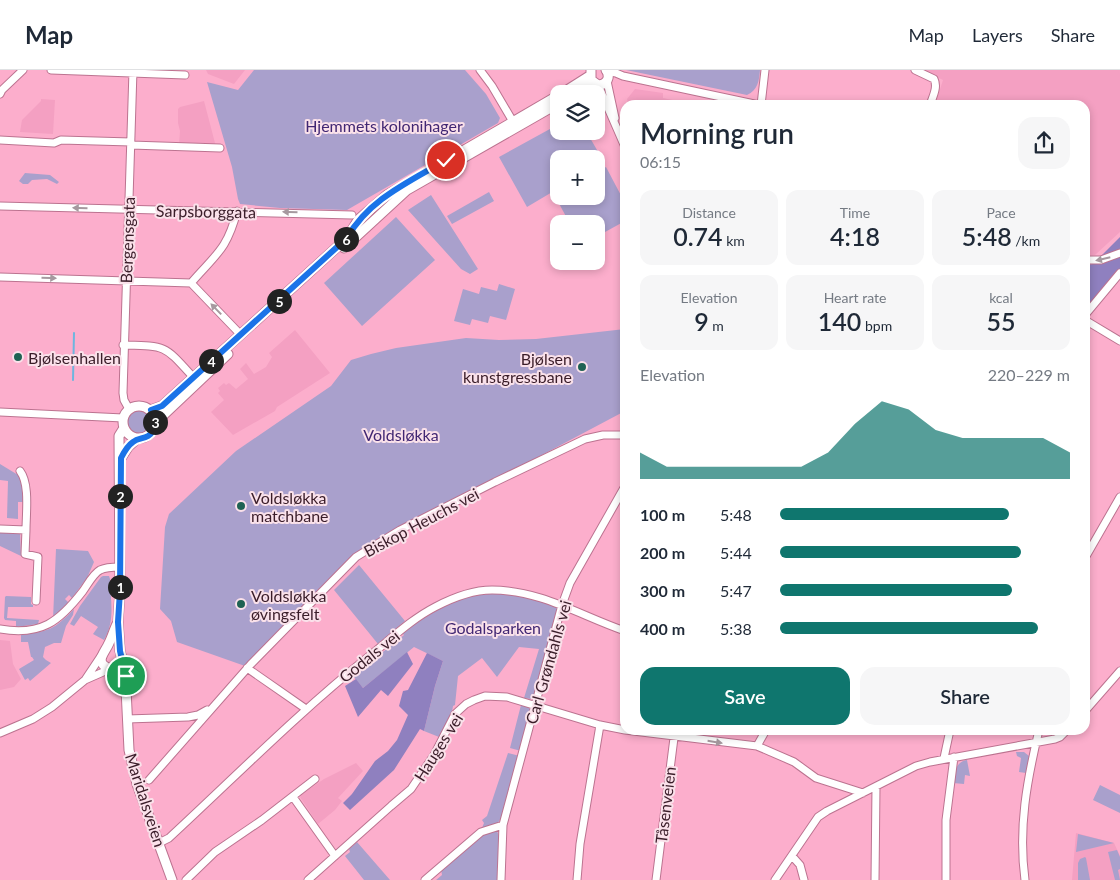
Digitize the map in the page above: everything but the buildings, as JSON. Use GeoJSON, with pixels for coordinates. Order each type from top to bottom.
{"type":"FeatureCollection","features":[{"type":"Feature","properties":{"kind":"main road"},"geometry":{"type":"LineString","coordinates":[[593,76],[605,83],[607,75]]}},
{"type":"Feature","properties":{"kind":"main road"},"geometry":{"type":"LineString","coordinates":[[584,85],[593,76]]}},
{"type":"Feature","properties":{"kind":"main road"},"geometry":{"type":"LineString","coordinates":[[576,85],[593,76]]}},
{"type":"Feature","properties":{"kind":"main road"},"geometry":{"type":"LineString","coordinates":[[155,423],[232,350],[408,190],[550,101]]}},
{"type":"Feature","properties":{"kind":"main road"},"geometry":{"type":"LineString","coordinates":[[151,410],[162,406],[347,238],[358,216],[387,195],[514,124],[550,107]]}},
{"type":"Feature","properties":{"kind":"main road"},"geometry":{"type":"LineString","coordinates":[[121,458],[128,447],[138,438],[149,435],[154,428],[154,414],[151,410],[138,405],[129,409],[123,418],[124,428],[129,435],[138,438]]}},
{"type":"Feature","properties":{"kind":"main road"},"geometry":{"type":"LineString","coordinates":[[118,622],[104,652],[103,664],[112,668],[119,666],[121,656],[118,622],[121,458],[119,436],[124,428]]}},
{"type":"Feature","properties":{"kind":"main road"},"geometry":{"type":"LineString","coordinates":[[104,652],[114,648],[121,656]]}},
{"type":"Feature","properties":{"kind":"main road","name":"Maridalsveien"},"geometry":{"type":"LineString","coordinates":[[121,656],[126,679],[128,743],[132,767],[172,880]]}},
{"type":"Feature","properties":{"kind":"main road","name":"Maridalsveien"},"geometry":{"type":"LineString","coordinates":[[112,668],[126,689]]}},
{"type":"Feature","properties":{"kind":"street"},"geometry":{"type":"LineString","coordinates":[[1,91],[24,70]]}},
{"type":"Feature","properties":{"kind":"street"},"geometry":{"type":"LineString","coordinates":[[51,70],[185,75]]}},
{"type":"Feature","properties":{"kind":"street"},"geometry":{"type":"LineString","coordinates":[[480,70],[492,86],[514,124]]}},
{"type":"Feature","properties":{"kind":"street"},"geometry":{"type":"LineString","coordinates":[[761,100],[765,70]]}},
{"type":"Feature","properties":{"kind":"street"},"geometry":{"type":"LineString","coordinates":[[916,70],[934,78],[936,81],[932,100]]}},
{"type":"Feature","properties":{"kind":"street","name":"Bergensgata"},"geometry":{"type":"LineString","coordinates":[[129,409],[123,394],[123,345],[133,72]]}},
{"type":"Feature","properties":{"kind":"street"},"geometry":{"type":"LineString","coordinates":[[620,134],[615,121],[607,75],[622,76],[736,100]]}},
{"type":"Feature","properties":{"kind":"street"},"geometry":{"type":"LineString","coordinates":[[593,76],[615,121]]}},
{"type":"Feature","properties":{"kind":"street"},"geometry":{"type":"LineString","coordinates":[[0,140],[54,143],[61,140],[220,148]]}},
{"type":"Feature","properties":{"kind":"street","name":"Sarpsborggata"},"geometry":{"type":"LineString","coordinates":[[0,206],[237,211],[358,216]]}},
{"type":"Feature","properties":{"kind":"street"},"geometry":{"type":"LineString","coordinates":[[191,283],[221,251],[232,231],[237,211]]}},
{"type":"Feature","properties":{"kind":"street"},"geometry":{"type":"LineString","coordinates":[[358,216],[366,228]]}},
{"type":"Feature","properties":{"kind":"street"},"geometry":{"type":"LineString","coordinates":[[1090,260],[1101,260],[1120,253]]}},
{"type":"Feature","properties":{"kind":"street"},"geometry":{"type":"LineString","coordinates":[[1090,310],[1120,273]]}},
{"type":"Feature","properties":{"kind":"street"},"geometry":{"type":"LineString","coordinates":[[0,277],[191,283],[241,335]]}},
{"type":"Feature","properties":{"kind":"street"},"geometry":{"type":"LineString","coordinates":[[1090,323],[1120,341]]}},
{"type":"Feature","properties":{"kind":"street"},"geometry":{"type":"LineString","coordinates":[[123,345],[154,346],[167,350],[175,356],[193,377]]}},
{"type":"Feature","properties":{"kind":"street"},"geometry":{"type":"LineString","coordinates":[[0,412],[123,418]]}},
{"type":"Feature","properties":{"kind":"street","name":"Biskop Heuchs vei"},"geometry":{"type":"LineString","coordinates":[[149,780],[247,668],[356,557],[400,530],[585,439],[604,435],[620,435]]}},
{"type":"Feature","properties":{"kind":"street"},"geometry":{"type":"LineString","coordinates":[[20,471],[24,476],[26,484],[25,554],[38,557],[36,601]]}},
{"type":"Feature","properties":{"kind":"street","name":"Carl Grøndahls vei"},"geometry":{"type":"LineString","coordinates":[[501,880],[503,825],[562,605],[570,583],[620,495]]}},
{"type":"Feature","properties":{"kind":"street"},"geometry":{"type":"LineString","coordinates":[[1090,549],[1120,497]]}},
{"type":"Feature","properties":{"kind":"street"},"geometry":{"type":"LineString","coordinates":[[0,529],[26,530]]}},
{"type":"Feature","properties":{"kind":"street"},"geometry":{"type":"LineString","coordinates":[[0,629],[30,630],[55,622],[77,599],[98,571],[104,568],[120,567]]}},
{"type":"Feature","properties":{"kind":"street","name":"Godals vei"},"geometry":{"type":"LineString","coordinates":[[159,844],[169,838],[335,683],[419,616],[454,598],[474,592],[505,590],[526,593],[562,605],[620,630]]}},
{"type":"Feature","properties":{"kind":"street"},"geometry":{"type":"LineString","coordinates":[[85,680],[104,652]]}},
{"type":"Feature","properties":{"kind":"street"},"geometry":{"type":"LineString","coordinates":[[0,733],[43,713],[85,680],[112,668]]}},
{"type":"Feature","properties":{"kind":"street"},"geometry":{"type":"LineString","coordinates":[[247,668],[306,709]]}},
{"type":"Feature","properties":{"kind":"street"},"geometry":{"type":"LineString","coordinates":[[1090,705],[1120,671]]}},
{"type":"Feature","properties":{"kind":"street","name":"Hauges vei"},"geometry":{"type":"LineString","coordinates":[[308,880],[411,790],[434,755],[455,714],[466,704],[485,696],[497,695],[620,729]]}},
{"type":"Feature","properties":{"kind":"street"},"geometry":{"type":"LineString","coordinates":[[127,719],[198,715],[210,709]]}},
{"type":"Feature","properties":{"kind":"street"},"geometry":{"type":"LineString","coordinates":[[577,880],[580,844],[600,725]]}},
{"type":"Feature","properties":{"kind":"street","name":"Tåsenveien"},"geometry":{"type":"LineString","coordinates":[[656,880],[674,735]]}},
{"type":"Feature","properties":{"kind":"street","name":"Hauges vei"},"geometry":{"type":"LineString","coordinates":[[687,735],[757,746],[794,762],[816,778],[863,793]]}},
{"type":"Feature","properties":{"kind":"street"},"geometry":{"type":"LineString","coordinates":[[757,746],[763,735]]}},
{"type":"Feature","properties":{"kind":"street"},"geometry":{"type":"LineString","coordinates":[[944,758],[949,735]]}},
{"type":"Feature","properties":{"kind":"street"},"geometry":{"type":"LineString","coordinates":[[1025,880],[1022,824],[1025,796],[1038,735]]}},
{"type":"Feature","properties":{"kind":"street"},"geometry":{"type":"LineString","coordinates":[[774,880],[818,817],[827,810],[916,766],[944,758],[1058,738],[1062,735]]}},
{"type":"Feature","properties":{"kind":"street"},"geometry":{"type":"LineString","coordinates":[[946,880],[946,820],[954,757]]}},
{"type":"Feature","properties":{"kind":"street"},"geometry":{"type":"LineString","coordinates":[[186,880],[215,852],[293,797],[315,779]]}},
{"type":"Feature","properties":{"kind":"street"},"geometry":{"type":"LineString","coordinates":[[875,880],[876,787]]}},
{"type":"Feature","properties":{"kind":"street"},"geometry":{"type":"LineString","coordinates":[[293,797],[335,856]]}},
{"type":"Feature","properties":{"kind":"street"},"geometry":{"type":"LineString","coordinates":[[425,880],[481,832],[503,825]]}},
{"type":"Feature","properties":{"kind":"street"},"geometry":{"type":"LineString","coordinates":[[792,856],[800,865],[804,880]]}},
{"type":"Feature","properties":{"kind":"shaded area"},"geometry":{"type":"Polygon","coordinates":[[[206,70],[245,70],[234,84],[208,74],[206,70]]]}},
{"type":"Feature","properties":{"kind":"shaded area"},"geometry":{"type":"Polygon","coordinates":[[[922,70],[1120,70],[1120,232],[1095,255],[1090,255],[1090,100],[937,100],[943,80],[922,70]]]}},
{"type":"Feature","properties":{"kind":"shaded area"},"geometry":{"type":"Polygon","coordinates":[[[635,89],[663,93],[663,98],[672,100],[627,100],[635,89]]]}},
{"type":"Feature","properties":{"kind":"shaded area"},"geometry":{"type":"Polygon","coordinates":[[[41,99],[55,100],[53,134],[20,132],[22,120],[41,99]]]}},
{"type":"Feature","properties":{"kind":"shaded area"},"geometry":{"type":"Polygon","coordinates":[[[204,101],[215,143],[213,146],[179,145],[178,109],[204,101]]]}},
{"type":"Feature","properties":{"kind":"shaded area"},"geometry":{"type":"Polygon","coordinates":[[[1120,237],[1120,269],[1090,306],[1090,264],[1093,264],[1120,237]]]}},
{"type":"Feature","properties":{"kind":"shaded area"},"geometry":{"type":"Polygon","coordinates":[[[295,330],[330,373],[277,407],[275,411],[233,435],[211,412],[224,400],[218,393],[220,391],[218,388],[224,383],[226,385],[229,383],[236,389],[248,379],[240,369],[246,363],[254,374],[266,367],[272,357],[269,353],[295,330]]]}},
{"type":"Feature","properties":{"kind":"shaded area"},"geometry":{"type":"Polygon","coordinates":[[[0,640],[10,641],[13,664],[21,679],[14,687],[0,690],[0,640]]]}},
{"type":"Feature","properties":{"kind":"shaded area"},"geometry":{"type":"Polygon","coordinates":[[[407,652],[413,664],[388,696],[381,690],[358,717],[345,686],[356,679],[363,688],[407,652]]]}},
{"type":"Feature","properties":{"kind":"shaded area"},"geometry":{"type":"Polygon","coordinates":[[[427,653],[443,661],[424,731],[420,729],[394,770],[350,810],[343,803],[352,794],[375,761],[388,751],[397,740],[408,715],[399,706],[403,691],[408,690],[427,653]]]}},
{"type":"Feature","properties":{"kind":"shaded area"},"geometry":{"type":"Polygon","coordinates":[[[356,763],[363,771],[338,798],[342,801],[335,810],[318,824],[300,797],[324,779],[356,763]]]}},
{"type":"Feature","properties":{"kind":"shaded area"},"geometry":{"type":"Polygon","coordinates":[[[1076,833],[1114,843],[1120,856],[1120,880],[1072,880],[1076,833]]]}},
{"type":"Feature","properties":{"kind":"green space","name":"Hjemmets kolonihager"},"geometry":{"type":"Polygon","coordinates":[[[254,70],[465,70],[486,94],[500,118],[498,123],[347,210],[280,208],[240,204],[232,167],[207,82],[238,90],[254,70]]]}},
{"type":"Feature","properties":{"kind":"green space"},"geometry":{"type":"Polygon","coordinates":[[[626,70],[760,70],[756,88],[747,95],[626,70]]]}},
{"type":"Feature","properties":{"kind":"green space"},"geometry":{"type":"Polygon","coordinates":[[[550,129],[550,140],[591,140],[597,150],[550,150],[550,193],[527,207],[499,157],[550,129]]]}},
{"type":"Feature","properties":{"kind":"green space"},"geometry":{"type":"Polygon","coordinates":[[[606,167],[620,194],[620,224],[605,232],[605,215],[565,215],[560,205],[605,205],[606,167]]]}},
{"type":"Feature","properties":{"kind":"green space"},"geometry":{"type":"Polygon","coordinates":[[[25,173],[50,175],[59,182],[57,184],[47,179],[32,180],[28,184],[23,184],[19,181],[25,173]]]}},
{"type":"Feature","properties":{"kind":"green space"},"geometry":{"type":"Polygon","coordinates":[[[489,192],[494,201],[452,224],[447,216],[489,192]]]}},
{"type":"Feature","properties":{"kind":"green space"},"geometry":{"type":"Polygon","coordinates":[[[431,195],[478,269],[470,274],[461,269],[408,210],[431,195]]]}},
{"type":"Feature","properties":{"kind":"green space"},"geometry":{"type":"Polygon","coordinates":[[[396,217],[435,260],[362,326],[324,283],[396,217]]]}},
{"type":"Feature","properties":{"kind":"green space"},"geometry":{"type":"Polygon","coordinates":[[[499,284],[515,289],[506,320],[490,316],[488,323],[472,319],[470,325],[454,321],[463,289],[479,294],[481,287],[497,291],[499,284]]]}},
{"type":"Feature","properties":{"kind":"green space","name":"Voldsløkka"},"geometry":{"type":"Polygon","coordinates":[[[620,330],[620,414],[408,526],[356,558],[245,666],[177,642],[171,621],[160,609],[165,527],[169,514],[236,451],[331,386],[351,360],[396,348],[466,338],[499,340],[536,339],[620,330]]]}},
{"type":"Feature","properties":{"kind":"green space"},"geometry":{"type":"Polygon","coordinates":[[[139,411],[147,414],[150,422],[147,430],[139,433],[131,430],[128,422],[131,414],[139,411]]]}},
{"type":"Feature","properties":{"kind":"green space"},"geometry":{"type":"Polygon","coordinates":[[[0,464],[23,478],[23,502],[18,502],[18,519],[7,518],[8,481],[0,480],[0,464]]]}},
{"type":"Feature","properties":{"kind":"green space"},"geometry":{"type":"Polygon","coordinates":[[[0,531],[20,532],[21,556],[0,546],[0,531]]]}},
{"type":"Feature","properties":{"kind":"green space"},"geometry":{"type":"Polygon","coordinates":[[[56,549],[88,551],[94,562],[87,578],[72,598],[69,595],[65,599],[69,603],[53,619],[56,549]]]}},
{"type":"Feature","properties":{"kind":"green space","name":"Godalsparken"},"geometry":{"type":"Polygon","coordinates":[[[359,565],[405,621],[378,644],[334,590],[359,565]]]}},
{"type":"Feature","properties":{"kind":"green space"},"geometry":{"type":"Polygon","coordinates":[[[103,576],[109,576],[110,579],[112,610],[110,625],[104,640],[93,634],[98,627],[81,616],[74,626],[70,624],[80,606],[103,576]]]}},
{"type":"Feature","properties":{"kind":"green space","name":"Godalsparken"},"geometry":{"type":"Polygon","coordinates":[[[505,593],[521,595],[555,605],[558,610],[534,697],[531,699],[524,698],[539,649],[519,647],[497,677],[482,658],[458,676],[455,705],[439,737],[424,731],[443,661],[414,647],[363,688],[353,676],[404,635],[402,633],[439,609],[461,599],[505,593]]]}},
{"type":"Feature","properties":{"kind":"green space"},"geometry":{"type":"Polygon","coordinates":[[[6,596],[31,597],[31,604],[33,605],[33,607],[8,607],[7,618],[39,620],[38,624],[16,627],[16,621],[5,620],[6,596]]]}},
{"type":"Feature","properties":{"kind":"green space"},"geometry":{"type":"Polygon","coordinates":[[[74,609],[61,643],[54,643],[45,647],[43,657],[51,663],[30,681],[28,678],[25,680],[19,669],[34,660],[31,657],[28,642],[21,642],[21,635],[50,628],[74,609]]]}},
{"type":"Feature","properties":{"kind":"green space"},"geometry":{"type":"Polygon","coordinates":[[[521,705],[529,707],[531,711],[521,751],[510,748],[521,705]]]}},
{"type":"Feature","properties":{"kind":"green space"},"geometry":{"type":"Polygon","coordinates":[[[1016,752],[1024,752],[1029,756],[1026,773],[1019,772],[1021,758],[1017,756],[1016,752]]]}},
{"type":"Feature","properties":{"kind":"green space"},"geometry":{"type":"Polygon","coordinates":[[[508,753],[520,756],[502,816],[498,823],[482,828],[484,823],[482,820],[487,816],[508,753]]]}},
{"type":"Feature","properties":{"kind":"green space"},"geometry":{"type":"Polygon","coordinates":[[[967,760],[970,776],[965,775],[964,784],[953,783],[958,765],[967,760]]]}},
{"type":"Feature","properties":{"kind":"green space"},"geometry":{"type":"Polygon","coordinates":[[[1100,785],[1120,795],[1120,813],[1093,800],[1100,785]]]}},
{"type":"Feature","properties":{"kind":"green space"},"geometry":{"type":"Polygon","coordinates":[[[497,831],[499,836],[498,880],[436,880],[442,875],[441,869],[482,835],[497,831]]]}},
{"type":"Feature","properties":{"kind":"green space"},"geometry":{"type":"Polygon","coordinates":[[[1078,834],[1114,843],[1076,852],[1078,834]]]}},
{"type":"Feature","properties":{"kind":"green space"},"geometry":{"type":"Polygon","coordinates":[[[357,842],[390,880],[364,880],[345,856],[350,852],[349,849],[357,842]]]}},
{"type":"Feature","properties":{"kind":"green space"},"geometry":{"type":"Polygon","coordinates":[[[1117,850],[1120,857],[1120,869],[1118,870],[1120,880],[1115,880],[1108,852],[1117,850]]]}},
{"type":"Feature","properties":{"kind":"green space"},"geometry":{"type":"Polygon","coordinates":[[[1085,857],[1090,880],[1078,880],[1078,863],[1080,859],[1085,857]]]}},
{"type":"Feature","properties":{"kind":"waterway"},"geometry":{"type":"LineString","coordinates":[[73,380],[74,333]]}},
{"type":"Feature","properties":{"kind":"place","name":"Bjølsenhallen"},"geometry":{"type":"Point","coordinates":[18,357]}},
{"type":"Feature","properties":{"kind":"place","name":"Bjølsen kunstgressbane"},"geometry":{"type":"Point","coordinates":[582,367]}},
{"type":"Feature","properties":{"kind":"place","name":"Voldsløkka matchbane"},"geometry":{"type":"Point","coordinates":[241,506]}},
{"type":"Feature","properties":{"kind":"place","name":"Voldsløkka øvingsfelt"},"geometry":{"type":"Point","coordinates":[241,604]}},
{"type":"Feature","properties":{"kind":"route"},"geometry":{"type":"LineString","coordinates":[[126,676],[120,651],[118,622],[121,458],[125,450],[132,442],[138,438],[146,437],[152,432],[155,419],[151,410],[162,406],[347,238],[358,220],[387,195],[446,160]]}}]}
